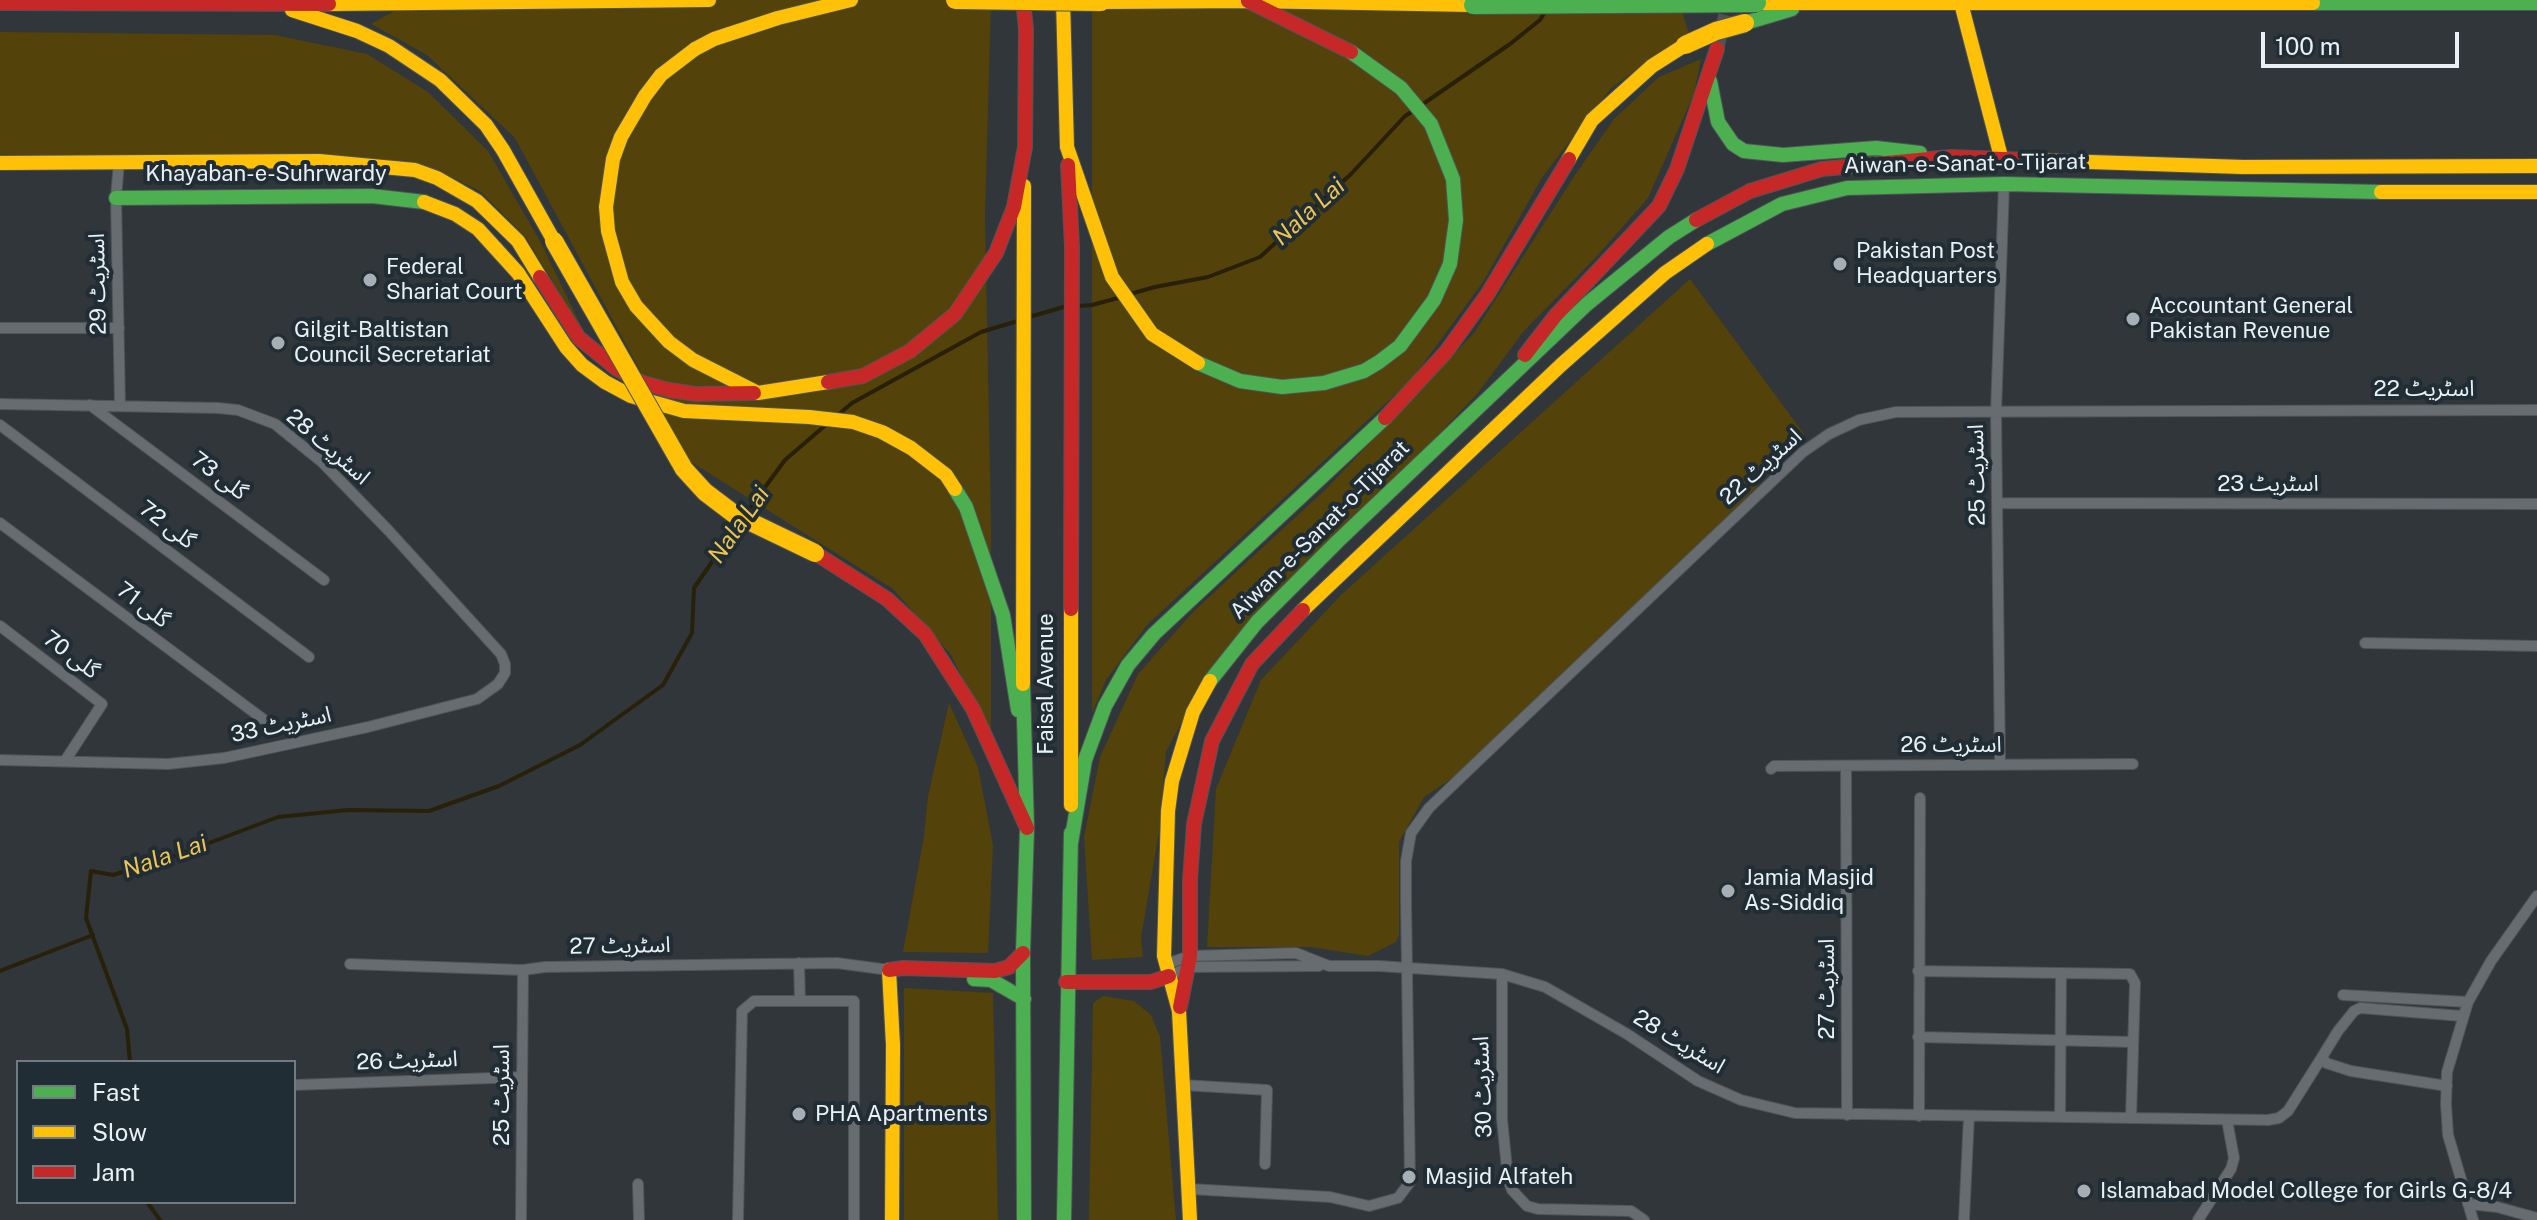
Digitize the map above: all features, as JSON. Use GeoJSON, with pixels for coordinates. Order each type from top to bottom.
{"type":"FeatureCollection","features":[{"type":"Feature","properties":{"kind":"main road"},"geometry":{"type":"LineString","coordinates":[[0,3],[277,5],[709,0]]}},
{"type":"Feature","properties":{"kind":"main road"},"geometry":{"type":"LineString","coordinates":[[758,393],[693,360],[669,342],[636,306],[622,282],[608,231],[606,207],[613,159],[626,126],[645,96],[661,75],[695,49],[714,39],[778,18],[851,0]]}},
{"type":"Feature","properties":{"kind":"main road"},"geometry":{"type":"LineString","coordinates":[[955,0],[1473,5],[2537,3]]}},
{"type":"Feature","properties":{"kind":"main road"},"geometry":{"type":"LineString","coordinates":[[1023,0],[1026,29],[1025,147]]}},
{"type":"Feature","properties":{"kind":"main road","name":"Faisal Avenue"},"geometry":{"type":"LineString","coordinates":[[1063,0],[1072,247],[1071,843],[1066,982],[1064,1220]]}},
{"type":"Feature","properties":{"kind":"main road"},"geometry":{"type":"LineString","coordinates":[[1067,147],[1112,277],[1152,334],[1197,363],[1240,381],[1282,387],[1324,383],[1364,371],[1400,346],[1434,300],[1450,264],[1455,242],[1456,198],[1440,141],[1417,104],[1359,56],[1248,1]]}},
{"type":"Feature","properties":{"kind":"main road"},"geometry":{"type":"LineString","coordinates":[[1071,843],[1085,760],[1105,706],[1128,665],[1154,634],[1403,401],[1446,352],[1487,295],[1592,120],[1652,66],[1685,45],[1716,31],[1815,2]]}},
{"type":"Feature","properties":{"kind":"main road"},"geometry":{"type":"LineString","coordinates":[[1961,3],[2001,157]]}},
{"type":"Feature","properties":{"kind":"main road"},"geometry":{"type":"LineString","coordinates":[[277,5],[357,31],[411,59],[440,80],[486,125],[684,469],[705,492],[734,514],[815,553],[887,599],[925,634],[973,709],[1027,828]]}},
{"type":"Feature","properties":{"kind":"main road"},"geometry":{"type":"LineString","coordinates":[[1498,391],[1556,315],[1659,206],[1677,169],[1717,49]]}},
{"type":"Feature","properties":{"kind":"main road"},"geometry":{"type":"LineString","coordinates":[[1710,76],[1718,122],[1733,144],[1744,151],[1783,155],[1876,148],[1951,157]]}},
{"type":"Feature","properties":{"kind":"main road","name":"Khayaban-e-Suhrwardy"},"geometry":{"type":"LineString","coordinates":[[0,163],[319,161],[389,166],[437,178],[477,201],[518,241],[579,338],[617,369],[643,383],[696,394],[758,393],[863,376],[910,351],[955,314],[996,253],[1014,207],[1025,147]]}},
{"type":"Feature","properties":{"kind":"main road","name":"Faisal Avenue"},"geometry":{"type":"LineString","coordinates":[[1024,1220],[1023,953],[1027,828],[1023,742],[1025,147]]}},
{"type":"Feature","properties":{"kind":"main road","name":"Aiwan-e-Sanat-o-Tijarat"},"geometry":{"type":"LineString","coordinates":[[1179,1011],[1164,956],[1168,811],[1172,781],[1193,712],[1211,679],[1267,611],[1338,541],[1587,304],[1685,225],[1750,191],[1822,169],[1951,157],[2243,167],[2537,166]]}},
{"type":"Feature","properties":{"kind":"main road","name":"Aiwan-e-Sanat-o-Tijarat"},"geometry":{"type":"LineString","coordinates":[[1179,1011],[1190,962],[1194,824],[1212,741],[1252,664],[1275,637],[1561,365],[1665,273],[1719,235],[1782,204],[1808,196],[1847,188],[1882,186],[2004,184],[2411,193],[2537,192]]}},
{"type":"Feature","properties":{"kind":"main road","name":"Khayaban-e-Suhrwardy"},"geometry":{"type":"LineString","coordinates":[[116,198],[372,196],[429,203],[455,214],[478,229],[518,273],[566,347],[582,365],[631,396],[684,411],[853,422],[882,432],[911,448],[946,475],[966,507],[1003,615],[1023,742]]}},
{"type":"Feature","properties":{"kind":"main road"},"geometry":{"type":"LineString","coordinates":[[1649,252],[1665,273]]}},
{"type":"Feature","properties":{"kind":"main road"},"geometry":{"type":"LineString","coordinates":[[1166,879],[1190,880]]}},
{"type":"Feature","properties":{"kind":"main road"},"geometry":{"type":"LineString","coordinates":[[889,970],[995,971],[1009,967],[1023,953]]}},
{"type":"Feature","properties":{"kind":"main road"},"geometry":{"type":"LineString","coordinates":[[889,970],[905,975],[991,980],[1024,999]]}},
{"type":"Feature","properties":{"kind":"main road"},"geometry":{"type":"LineString","coordinates":[[889,970],[893,1045],[892,1220]]}},
{"type":"Feature","properties":{"kind":"main road"},"geometry":{"type":"LineString","coordinates":[[1066,982],[1151,982],[1168,970]]}},
{"type":"Feature","properties":{"kind":"main road"},"geometry":{"type":"LineString","coordinates":[[1179,1011],[1190,1220]]}},
{"type":"Feature","properties":{"kind":"street","name":"اسٹریٹ 29"},"geometry":{"type":"LineString","coordinates":[[119,162],[116,198],[120,405]]}},
{"type":"Feature","properties":{"kind":"street","name":"اسٹریٹ 25"},"geometry":{"type":"LineString","coordinates":[[2000,765],[1996,412],[2004,184]]}},
{"type":"Feature","properties":{"kind":"street"},"geometry":{"type":"LineString","coordinates":[[0,328],[119,328]]}},
{"type":"Feature","properties":{"kind":"street","name":"اسٹریٹ 28"},"geometry":{"type":"LineString","coordinates":[[0,404],[218,408],[238,410],[275,424],[322,462],[480,631]]}},
{"type":"Feature","properties":{"kind":"street","name":"گلی 73"},"geometry":{"type":"LineString","coordinates":[[90,405],[324,580]]}},
{"type":"Feature","properties":{"kind":"street","name":"اسٹریٹ 22"},"geometry":{"type":"LineString","coordinates":[[1190,1189],[1330,1197],[1369,1206],[1398,1198],[1410,1182],[1406,861],[1411,833],[1429,808],[1803,452],[1829,434],[1859,420],[1896,412],[2537,410]]}},
{"type":"Feature","properties":{"kind":"street","name":"گلی 72"},"geometry":{"type":"LineString","coordinates":[[0,425],[309,657]]}},
{"type":"Feature","properties":{"kind":"street","name":"اسٹریٹ 23"},"geometry":{"type":"LineString","coordinates":[[1999,503],[2537,504]]}},
{"type":"Feature","properties":{"kind":"street","name":"گلی 71"},"geometry":{"type":"LineString","coordinates":[[0,523],[263,719]]}},
{"type":"Feature","properties":{"kind":"street","name":"گلی 70"},"geometry":{"type":"LineString","coordinates":[[0,626],[102,704],[65,761]]}},
{"type":"Feature","properties":{"kind":"street","name":"اسٹریٹ 33"},"geometry":{"type":"LineString","coordinates":[[0,760],[168,764],[224,758],[368,727],[477,699],[492,691],[505,673],[501,654],[480,631]]}},
{"type":"Feature","properties":{"kind":"street"},"geometry":{"type":"LineString","coordinates":[[2365,643],[2537,646]]}},
{"type":"Feature","properties":{"kind":"street","name":"اسٹریٹ 26"},"geometry":{"type":"LineString","coordinates":[[1771,769],[1774,766],[2133,764]]}},
{"type":"Feature","properties":{"kind":"street","name":"اسٹریٹ 27"},"geometry":{"type":"LineString","coordinates":[[1846,766],[1847,1115]]}},
{"type":"Feature","properties":{"kind":"street"},"geometry":{"type":"LineString","coordinates":[[1919,1116],[1920,798]]}},
{"type":"Feature","properties":{"kind":"street"},"geometry":{"type":"LineString","coordinates":[[2473,1220],[2448,1135],[2447,1072],[2468,1002],[2491,961],[2537,897]]}},
{"type":"Feature","properties":{"kind":"street","name":"اسٹریٹ 28"},"geometry":{"type":"LineString","coordinates":[[1190,962],[1296,953],[1329,966],[1502,974],[1545,987],[1627,1034],[1698,1081],[1741,1100],[1795,1113],[2268,1120],[2279,1118],[2288,1111],[2322,1057]]}},
{"type":"Feature","properties":{"kind":"street"},"geometry":{"type":"LineString","coordinates":[[1168,970],[1190,962]]}},
{"type":"Feature","properties":{"kind":"street"},"geometry":{"type":"LineString","coordinates":[[799,963],[800,1001]]}},
{"type":"Feature","properties":{"kind":"street","name":"اسٹریٹ 27"},"geometry":{"type":"LineString","coordinates":[[350,964],[523,970],[837,963],[889,970]]}},
{"type":"Feature","properties":{"kind":"street","name":"اسٹریٹ 25"},"geometry":{"type":"LineString","coordinates":[[521,1220],[523,970]]}},
{"type":"Feature","properties":{"kind":"street"},"geometry":{"type":"LineString","coordinates":[[1918,971],[2130,974],[2133,977],[2131,1118]]}},
{"type":"Feature","properties":{"kind":"street","name":"اسٹریٹ 30"},"geometry":{"type":"LineString","coordinates":[[1502,974],[1502,1119],[1508,1179],[1517,1197],[1527,1206],[1538,1209],[1631,1211],[1644,1220]]}},
{"type":"Feature","properties":{"kind":"street"},"geometry":{"type":"LineString","coordinates":[[2060,1117],[2061,974]]}},
{"type":"Feature","properties":{"kind":"street"},"geometry":{"type":"LineString","coordinates":[[2343,995],[2468,1002]]}},
{"type":"Feature","properties":{"kind":"street"},"geometry":{"type":"LineString","coordinates":[[738,1220],[742,1011],[754,1001],[854,1001],[854,1220]]}},
{"type":"Feature","properties":{"kind":"street"},"geometry":{"type":"LineString","coordinates":[[2447,1086],[2351,1071],[2326,1063],[2322,1057],[2338,1031],[2360,1008],[2462,1016]]}},
{"type":"Feature","properties":{"kind":"street"},"geometry":{"type":"LineString","coordinates":[[1918,1037],[2133,1042]]}},
{"type":"Feature","properties":{"kind":"street","name":"اسٹریٹ 26"},"geometry":{"type":"LineString","coordinates":[[296,1085],[521,1077]]}},
{"type":"Feature","properties":{"kind":"street"},"geometry":{"type":"LineString","coordinates":[[1183,1085],[1267,1090],[1265,1164]]}},
{"type":"Feature","properties":{"kind":"street"},"geometry":{"type":"LineString","coordinates":[[1964,1220],[1969,1116]]}},
{"type":"Feature","properties":{"kind":"street"},"geometry":{"type":"LineString","coordinates":[[2198,1220],[2231,1169],[2234,1158],[2227,1120]]}},
{"type":"Feature","properties":{"kind":"street"},"geometry":{"type":"LineString","coordinates":[[638,1184],[639,1220]]}},
{"type":"Feature","properties":{"kind":"street"},"geometry":{"type":"LineString","coordinates":[[2468,1204],[2497,1207],[2537,1218]]}},
{"type":"Feature","properties":{"kind":"shaded area"},"geometry":{"type":"Polygon","coordinates":[[[414,0],[991,0],[985,216],[991,525],[991,735],[951,655],[893,589],[688,460],[515,138],[427,55],[371,24],[414,0]]]}},
{"type":"Feature","properties":{"kind":"shaded area"},"geometry":{"type":"Polygon","coordinates":[[[1092,0],[1678,0],[1689,33],[1611,88],[1543,176],[1483,282],[1412,379],[1147,625],[1106,680],[1092,713],[1092,0]]]}},
{"type":"Feature","properties":{"kind":"shaded area"},"geometry":{"type":"Polygon","coordinates":[[[0,32],[275,35],[367,54],[428,92],[488,151],[540,241],[587,338],[525,236],[480,191],[430,167],[238,159],[0,160],[0,32]]]}},
{"type":"Feature","properties":{"kind":"shaded area"},"geometry":{"type":"Polygon","coordinates":[[[1701,59],[1694,94],[1648,198],[1523,332],[1478,393],[1203,681],[1166,752],[1159,832],[1141,938],[1143,957],[1092,960],[1084,837],[1100,757],[1138,674],[1194,611],[1327,488],[1474,333],[1614,119],[1659,77],[1701,59]]]}},
{"type":"Feature","properties":{"kind":"shaded area"},"geometry":{"type":"Polygon","coordinates":[[[1690,279],[1804,434],[1752,492],[1478,761],[1424,797],[1399,842],[1399,935],[1396,942],[1368,956],[1311,947],[1207,947],[1216,789],[1261,680],[1341,595],[1690,279]]]}},
{"type":"Feature","properties":{"kind":"shaded area"},"geometry":{"type":"Polygon","coordinates":[[[949,703],[978,767],[993,845],[988,953],[903,952],[928,796],[949,703]]]}},
{"type":"Feature","properties":{"kind":"shaded area"},"geometry":{"type":"Polygon","coordinates":[[[904,988],[993,993],[998,1220],[904,1220],[904,988]]]}},
{"type":"Feature","properties":{"kind":"shaded area"},"geometry":{"type":"Polygon","coordinates":[[[1103,996],[1134,1001],[1151,1015],[1160,1037],[1176,1220],[1089,1220],[1093,1003],[1103,996]]]}},
{"type":"Feature","properties":{"kind":"waterway","name":"Nala Lai"},"geometry":{"type":"LineString","coordinates":[[1423,104],[1510,44],[1540,20],[1546,10]]}},
{"type":"Feature","properties":{"kind":"waterway","name":"Nala Lai"},"geometry":{"type":"LineString","coordinates":[[1130,294],[1208,277],[1260,257],[1351,174],[1413,111]]}},
{"type":"Feature","properties":{"kind":"waterway","name":"Nala Lai"},"geometry":{"type":"LineString","coordinates":[[1076,306],[1118,298]]}},
{"type":"Feature","properties":{"kind":"waterway","name":"Nala Lai"},"geometry":{"type":"LineString","coordinates":[[1029,317],[1067,306]]}},
{"type":"Feature","properties":{"kind":"waterway","name":"Nala Lai"},"geometry":{"type":"LineString","coordinates":[[838,415],[852,403],[981,332],[1021,320]]}},
{"type":"Feature","properties":{"kind":"waterway","name":"Nala Lai"},"geometry":{"type":"LineString","coordinates":[[746,513],[785,460],[828,423]]}},
{"type":"Feature","properties":{"kind":"waterway","name":"Nala Lai"},"geometry":{"type":"LineString","coordinates":[[130,1060],[127,1029],[86,918],[91,871],[113,875],[180,854],[278,817],[348,810],[429,811],[499,786],[580,745],[663,685],[692,633],[694,588],[738,524]]}},
{"type":"Feature","properties":{"kind":"waterway"},"geometry":{"type":"LineString","coordinates":[[0,971],[93,935]]}},
{"type":"Feature","properties":{"kind":"waterway","name":"Nala Lai"},"geometry":{"type":"LineString","coordinates":[[148,1204],[160,1220]]}},
{"type":"Feature","properties":{"kind":"tunnel"},"geometry":{"type":"LineString","coordinates":[[1717,49],[1729,0]]}},
{"type":"Feature","properties":{"kind":"traffic: fast"},"geometry":{"type":"LineString","coordinates":[[1473,5],[1757,3]]}},
{"type":"Feature","properties":{"kind":"traffic: fast"},"geometry":{"type":"LineString","coordinates":[[2313,3],[2537,3]]}},
{"type":"Feature","properties":{"kind":"traffic: fast"},"geometry":{"type":"LineString","coordinates":[[1745,23],[1792,9]]}},
{"type":"Feature","properties":{"kind":"traffic: fast"},"geometry":{"type":"LineString","coordinates":[[1198,363],[1240,381],[1282,387],[1324,383],[1364,371],[1379,362],[1400,346],[1434,300],[1450,264],[1456,220],[1453,179],[1431,124],[1401,88],[1351,52]]}},
{"type":"Feature","properties":{"kind":"traffic: fast"},"geometry":{"type":"LineString","coordinates":[[1710,81],[1718,122],[1733,144],[1744,151],[1783,155],[1876,148],[1920,153]]}},
{"type":"Feature","properties":{"kind":"traffic: fast"},"geometry":{"type":"LineString","coordinates":[[1707,244],[1782,204],[1847,188],[2004,184],[2381,192]]}},
{"type":"Feature","properties":{"kind":"traffic: fast"},"geometry":{"type":"LineString","coordinates":[[116,198],[372,196],[424,202]]}},
{"type":"Feature","properties":{"kind":"traffic: fast"},"geometry":{"type":"LineString","coordinates":[[1210,681],[1257,622],[1587,304],[1669,237],[1696,220]]}},
{"type":"Feature","properties":{"kind":"traffic: fast"},"geometry":{"type":"LineString","coordinates":[[1071,843],[1085,760],[1105,706],[1128,665],[1154,634],[1385,418]]}},
{"type":"Feature","properties":{"kind":"traffic: fast"},"geometry":{"type":"LineString","coordinates":[[955,489],[966,507],[1003,615],[1018,710]]}},
{"type":"Feature","properties":{"kind":"traffic: fast"},"geometry":{"type":"LineString","coordinates":[[1023,684],[1027,828],[1023,953],[1024,1220]]}},
{"type":"Feature","properties":{"kind":"traffic: fast"},"geometry":{"type":"LineString","coordinates":[[1064,1220],[1071,833]]}},
{"type":"Feature","properties":{"kind":"traffic: fast"},"geometry":{"type":"LineString","coordinates":[[974,979],[991,980],[1024,999]]}},
{"type":"Feature","properties":{"kind":"traffic: slow"},"geometry":{"type":"LineString","coordinates":[[329,4],[709,0]]}},
{"type":"Feature","properties":{"kind":"traffic: slow"},"geometry":{"type":"LineString","coordinates":[[828,382],[758,393],[693,360],[669,342],[636,306],[622,282],[608,231],[606,207],[613,159],[621,137],[661,75],[695,49],[714,39],[778,18],[851,0]]}},
{"type":"Feature","properties":{"kind":"traffic: slow"},"geometry":{"type":"LineString","coordinates":[[955,0],[1101,2]]}},
{"type":"Feature","properties":{"kind":"traffic: slow"},"geometry":{"type":"LineString","coordinates":[[1063,0],[1067,147],[1112,277],[1152,334],[1198,363]]}},
{"type":"Feature","properties":{"kind":"traffic: slow"},"geometry":{"type":"LineString","coordinates":[[1101,2],[1473,5]]}},
{"type":"Feature","properties":{"kind":"traffic: slow"},"geometry":{"type":"LineString","coordinates":[[1757,3],[2313,3]]}},
{"type":"Feature","properties":{"kind":"traffic: slow"},"geometry":{"type":"LineString","coordinates":[[1961,3],[2001,157]]}},
{"type":"Feature","properties":{"kind":"traffic: slow"},"geometry":{"type":"LineString","coordinates":[[292,10],[357,31],[389,46],[440,80],[486,125],[554,241]]}},
{"type":"Feature","properties":{"kind":"traffic: slow"},"geometry":{"type":"LineString","coordinates":[[1685,45],[1716,31],[1745,23]]}},
{"type":"Feature","properties":{"kind":"traffic: slow"},"geometry":{"type":"LineString","coordinates":[[1569,159],[1592,120],[1652,66],[1685,45]]}},
{"type":"Feature","properties":{"kind":"traffic: slow"},"geometry":{"type":"LineString","coordinates":[[2029,160],[2243,167],[2537,166]]}},
{"type":"Feature","properties":{"kind":"traffic: slow"},"geometry":{"type":"LineString","coordinates":[[0,163],[319,161],[415,170],[437,178],[477,201],[518,241],[540,277]]}},
{"type":"Feature","properties":{"kind":"traffic: slow"},"geometry":{"type":"LineString","coordinates":[[1023,684],[1024,186]]}},
{"type":"Feature","properties":{"kind":"traffic: slow"},"geometry":{"type":"LineString","coordinates":[[2381,192],[2537,192]]}},
{"type":"Feature","properties":{"kind":"traffic: slow"},"geometry":{"type":"LineString","coordinates":[[424,202],[455,214],[478,229],[518,273],[566,347],[582,365],[605,382],[631,396],[684,411],[853,422],[882,432],[911,448],[946,475],[955,489]]}},
{"type":"Feature","properties":{"kind":"traffic: slow"},"geometry":{"type":"LineString","coordinates":[[554,241],[684,469],[705,492],[734,514],[815,553]]}},
{"type":"Feature","properties":{"kind":"traffic: slow"},"geometry":{"type":"LineString","coordinates":[[1303,610],[1561,365],[1665,273],[1707,244]]}},
{"type":"Feature","properties":{"kind":"traffic: slow"},"geometry":{"type":"LineString","coordinates":[[1071,609],[1071,805]]}},
{"type":"Feature","properties":{"kind":"traffic: slow"},"geometry":{"type":"LineString","coordinates":[[1190,1220],[1179,1011],[1164,956],[1168,811],[1172,781],[1193,712],[1210,681]]}},
{"type":"Feature","properties":{"kind":"traffic: slow"},"geometry":{"type":"LineString","coordinates":[[889,970],[893,1045],[892,1220]]}},
{"type":"Feature","properties":{"kind":"traffic: jam"},"geometry":{"type":"LineString","coordinates":[[828,382],[863,376],[910,351],[955,314],[996,253],[1014,207],[1025,147],[1026,29],[1023,0]]}},
{"type":"Feature","properties":{"kind":"traffic: jam"},"geometry":{"type":"LineString","coordinates":[[1248,1],[1351,52]]}},
{"type":"Feature","properties":{"kind":"traffic: jam"},"geometry":{"type":"LineString","coordinates":[[0,3],[329,4]]}},
{"type":"Feature","properties":{"kind":"traffic: jam"},"geometry":{"type":"LineString","coordinates":[[1525,355],[1556,315],[1659,206],[1677,169],[1717,49]]}},
{"type":"Feature","properties":{"kind":"traffic: jam"},"geometry":{"type":"LineString","coordinates":[[1696,220],[1750,191],[1822,169],[1951,157],[2029,160]]}},
{"type":"Feature","properties":{"kind":"traffic: jam"},"geometry":{"type":"LineString","coordinates":[[1385,418],[1446,352],[1487,295],[1569,159]]}},
{"type":"Feature","properties":{"kind":"traffic: jam"},"geometry":{"type":"LineString","coordinates":[[1068,165],[1072,247],[1071,609]]}},
{"type":"Feature","properties":{"kind":"traffic: jam"},"geometry":{"type":"LineString","coordinates":[[540,277],[579,338],[617,369],[643,383],[669,390],[696,394],[754,393]]}},
{"type":"Feature","properties":{"kind":"traffic: jam"},"geometry":{"type":"LineString","coordinates":[[815,553],[887,599],[925,634],[973,709],[1027,828]]}},
{"type":"Feature","properties":{"kind":"traffic: jam"},"geometry":{"type":"LineString","coordinates":[[1180,1007],[1190,956],[1194,824],[1212,741],[1252,664],[1303,610]]}},
{"type":"Feature","properties":{"kind":"traffic: jam"},"geometry":{"type":"LineString","coordinates":[[889,970],[995,971],[1009,967],[1023,953]]}},
{"type":"Feature","properties":{"kind":"traffic: jam"},"geometry":{"type":"LineString","coordinates":[[1066,982],[1151,982],[1169,976]]}},
{"type":"Feature","properties":{"kind":"place","name":"Pakistan Post Headquarters"},"geometry":{"type":"Point","coordinates":[1840,264]}},
{"type":"Feature","properties":{"kind":"place","name":"Federal Shariat Court"},"geometry":{"type":"Point","coordinates":[370,280]}},
{"type":"Feature","properties":{"kind":"place","name":"Accountant General Pakistan Revenue"},"geometry":{"type":"Point","coordinates":[2133,319]}},
{"type":"Feature","properties":{"kind":"place","name":"Gilgit-Baltistan Council Secretariat"},"geometry":{"type":"Point","coordinates":[278,343]}},
{"type":"Feature","properties":{"kind":"place","name":"Jamia Masjid As-Siddiq"},"geometry":{"type":"Point","coordinates":[1728,891]}},
{"type":"Feature","properties":{"kind":"place","name":"PHA Apartments"},"geometry":{"type":"Point","coordinates":[799,1114]}},
{"type":"Feature","properties":{"kind":"place","name":"Masjid Alfateh"},"geometry":{"type":"Point","coordinates":[1409,1177]}},
{"type":"Feature","properties":{"kind":"place","name":"Islamabad Model College for Girls G-8/4"},"geometry":{"type":"Point","coordinates":[2084,1191]}}]}
